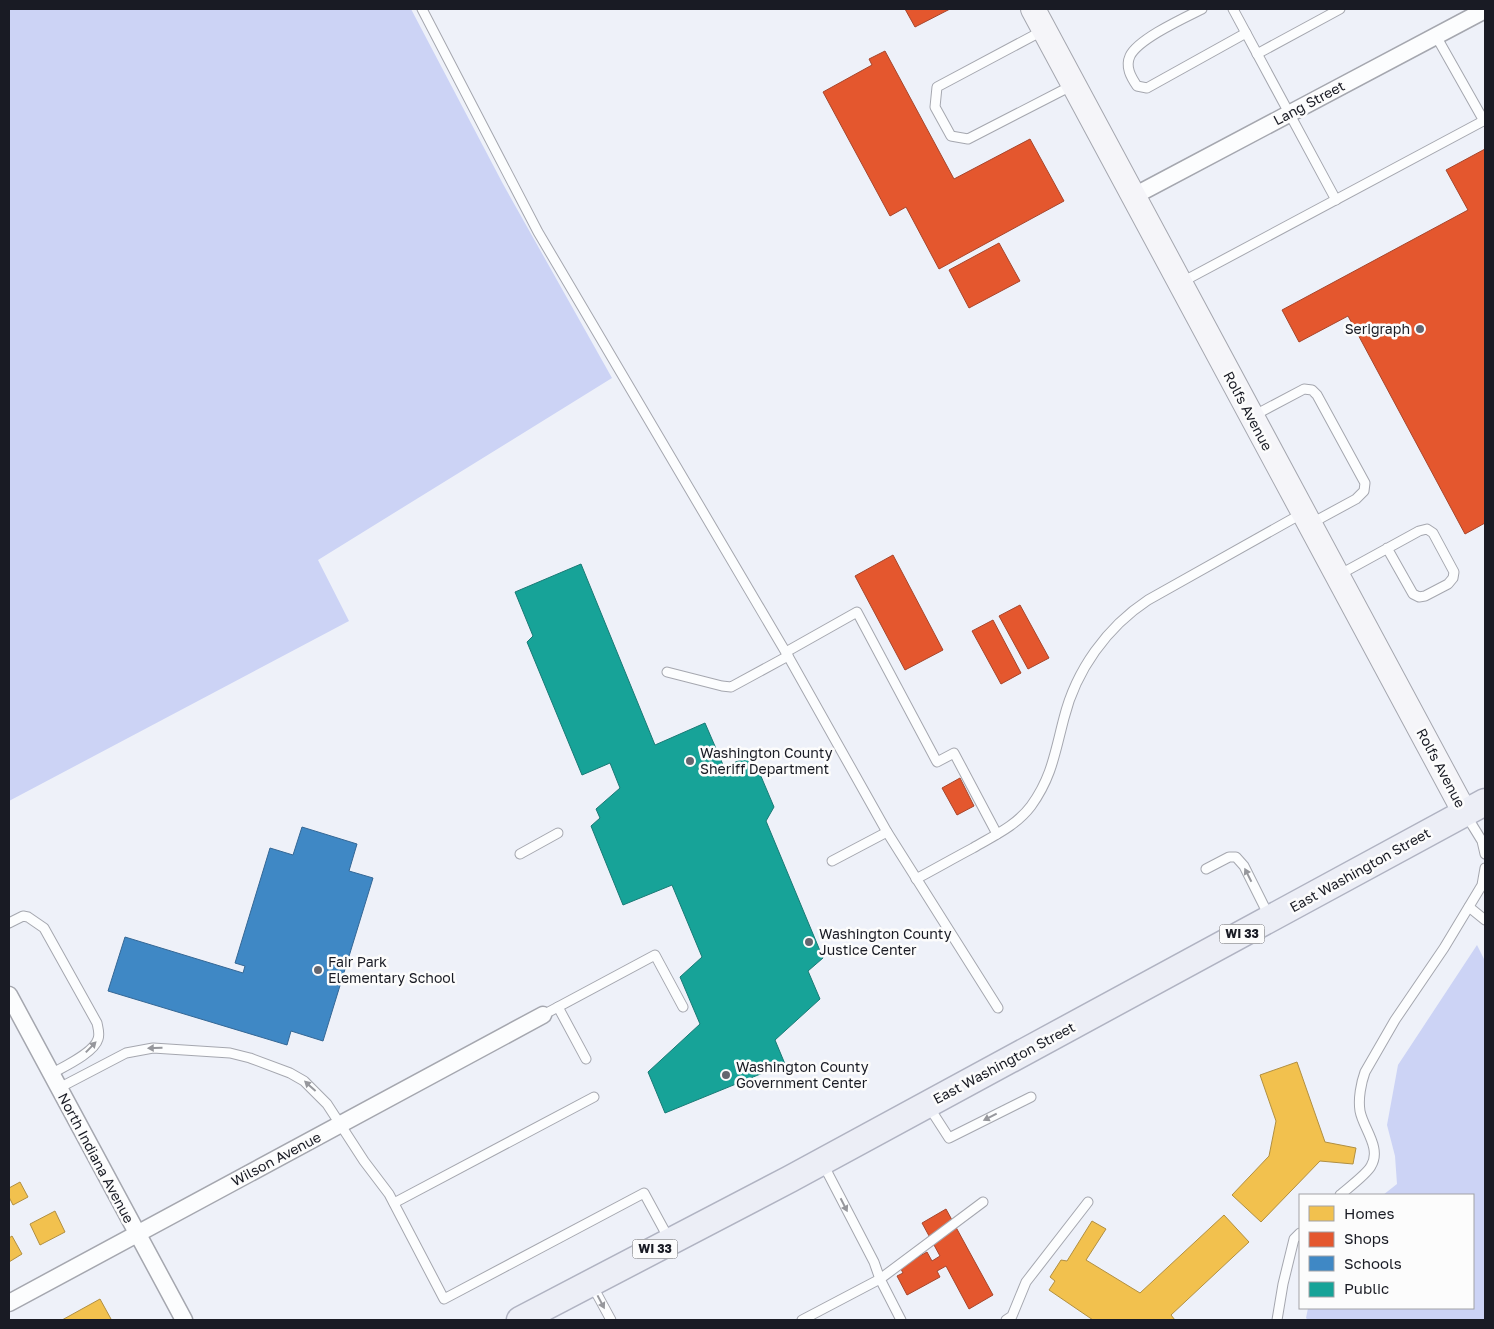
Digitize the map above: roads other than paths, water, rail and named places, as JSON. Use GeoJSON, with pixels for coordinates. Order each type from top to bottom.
{"type":"FeatureCollection","features":[{"type":"Feature","properties":{"kind":"main road","name":"East Washington Street"},"geometry":{"type":"LineString","coordinates":[[520,1320],[822,1162],[1475,807]]}},
{"type":"Feature","properties":{"kind":"street","name":"Rolfs Avenue"},"geometry":{"type":"LineString","coordinates":[[1033,9],[1337,576],[1475,807]]}},
{"type":"Feature","properties":{"kind":"street","name":"Lang Street"},"geometry":{"type":"LineString","coordinates":[[1132,196],[1485,10]]}},
{"type":"Feature","properties":{"kind":"street","name":"North Indiana Avenue"},"geometry":{"type":"LineString","coordinates":[[9,995],[184,1320]]}},
{"type":"Feature","properties":{"kind":"street","name":"Wilson Avenue"},"geometry":{"type":"LineString","coordinates":[[9,1303],[543,1015]]}},
{"type":"Feature","properties":{"kind":"lane"},"geometry":{"type":"LineString","coordinates":[[422,9],[538,232],[787,654],[887,832],[998,1008]]}},
{"type":"Feature","properties":{"kind":"lane"},"geometry":{"type":"LineString","coordinates":[[1202,9],[1136,47],[1128,58],[1129,73],[1137,86],[1147,88],[1246,33]]}},
{"type":"Feature","properties":{"kind":"lane"},"geometry":{"type":"LineString","coordinates":[[1233,9],[1336,200]]}},
{"type":"Feature","properties":{"kind":"lane"},"geometry":{"type":"LineString","coordinates":[[1257,54],[1340,9]]}},
{"type":"Feature","properties":{"kind":"lane"},"geometry":{"type":"LineString","coordinates":[[1044,30],[937,87],[935,107],[951,136],[968,139],[1073,85]]}},
{"type":"Feature","properties":{"kind":"lane"},"geometry":{"type":"LineString","coordinates":[[1179,284],[1484,120],[1436,36]]}},
{"type":"Feature","properties":{"kind":"lane"},"geometry":{"type":"LineString","coordinates":[[916,879],[1011,826],[1030,808],[1053,766],[1064,716],[1079,678],[1112,630],[1132,611],[1148,600],[1306,519],[1356,499],[1364,491],[1365,483],[1317,395],[1312,390],[1304,389],[1251,417]]}},
{"type":"Feature","properties":{"kind":"lane"},"geometry":{"type":"LineString","coordinates":[[1337,576],[1387,548],[1419,531],[1427,529],[1433,533],[1454,572],[1453,578],[1448,584],[1425,596],[1419,597],[1413,594],[1387,548]]}},
{"type":"Feature","properties":{"kind":"lane"},"geometry":{"type":"LineString","coordinates":[[667,672],[731,687],[857,612],[937,762],[954,753],[997,834]]}},
{"type":"Feature","properties":{"kind":"lane"},"geometry":{"type":"LineString","coordinates":[[1475,807],[1485,854]]}},
{"type":"Feature","properties":{"kind":"lane"},"geometry":{"type":"LineString","coordinates":[[832,861],[887,832]]}},
{"type":"Feature","properties":{"kind":"lane"},"geometry":{"type":"LineString","coordinates":[[520,854],[558,833]]}},
{"type":"Feature","properties":{"kind":"lane"},"geometry":{"type":"LineString","coordinates":[[1206,869],[1229,857],[1236,857],[1244,866],[1271,918]]}},
{"type":"Feature","properties":{"kind":"lane"},"geometry":{"type":"LineString","coordinates":[[1341,1194],[1371,1166],[1374,1156],[1374,1148],[1360,1110],[1361,1081],[1364,1072],[1395,1020],[1444,948],[1469,907],[1482,885],[1485,868]]}},
{"type":"Feature","properties":{"kind":"lane"},"geometry":{"type":"LineString","coordinates":[[1469,907],[1485,920]]}},
{"type":"Feature","properties":{"kind":"lane"},"geometry":{"type":"LineString","coordinates":[[9,923],[23,916],[28,917],[44,928],[97,1024],[99,1038],[95,1045],[55,1081]]}},
{"type":"Feature","properties":{"kind":"lane"},"geometry":{"type":"LineString","coordinates":[[543,1015],[655,956],[683,1007]]}},
{"type":"Feature","properties":{"kind":"lane"},"geometry":{"type":"LineString","coordinates":[[558,1008],[586,1059]]}},
{"type":"Feature","properties":{"kind":"lane"},"geometry":{"type":"LineString","coordinates":[[55,1081],[138,1049],[153,1048],[230,1053],[266,1064],[304,1081],[327,1104],[364,1161],[389,1194],[444,1299],[644,1193],[670,1242]]}},
{"type":"Feature","properties":{"kind":"lane"},"geometry":{"type":"LineString","coordinates":[[394,1203],[594,1097]]}},
{"type":"Feature","properties":{"kind":"lane"},"geometry":{"type":"LineString","coordinates":[[928,1104],[949,1138],[1031,1097]]}},
{"type":"Feature","properties":{"kind":"lane"},"geometry":{"type":"LineString","coordinates":[[822,1162],[874,1262],[880,1279],[901,1320]]}},
{"type":"Feature","properties":{"kind":"lane"},"geometry":{"type":"LineString","coordinates":[[802,1320],[880,1279],[983,1202]]}},
{"type":"Feature","properties":{"kind":"lane"},"geometry":{"type":"LineString","coordinates":[[1006,1320],[1012,1316],[1026,1282],[1088,1202]]}},
{"type":"Feature","properties":{"kind":"lane"},"geometry":{"type":"LineString","coordinates":[[1277,1320],[1283,1284],[1294,1239],[1299,1234]]}},
{"type":"Feature","properties":{"kind":"lane"},"geometry":{"type":"LineString","coordinates":[[591,1283],[611,1320]]}},
{"type":"Feature","properties":{"kind":"place","name":"Serigraph"},"geometry":{"type":"Point","coordinates":[1420,329]}},
{"type":"Feature","properties":{"kind":"place","name":"Washington County Sheriff Department"},"geometry":{"type":"Point","coordinates":[690,761]}},
{"type":"Feature","properties":{"kind":"place","name":"Washington County Justice Center"},"geometry":{"type":"Point","coordinates":[809,942]}},
{"type":"Feature","properties":{"kind":"place","name":"Fair Park Elementary School"},"geometry":{"type":"Point","coordinates":[318,970]}},
{"type":"Feature","properties":{"kind":"place","name":"Washington County Government Center"},"geometry":{"type":"Point","coordinates":[726,1075]}}]}
